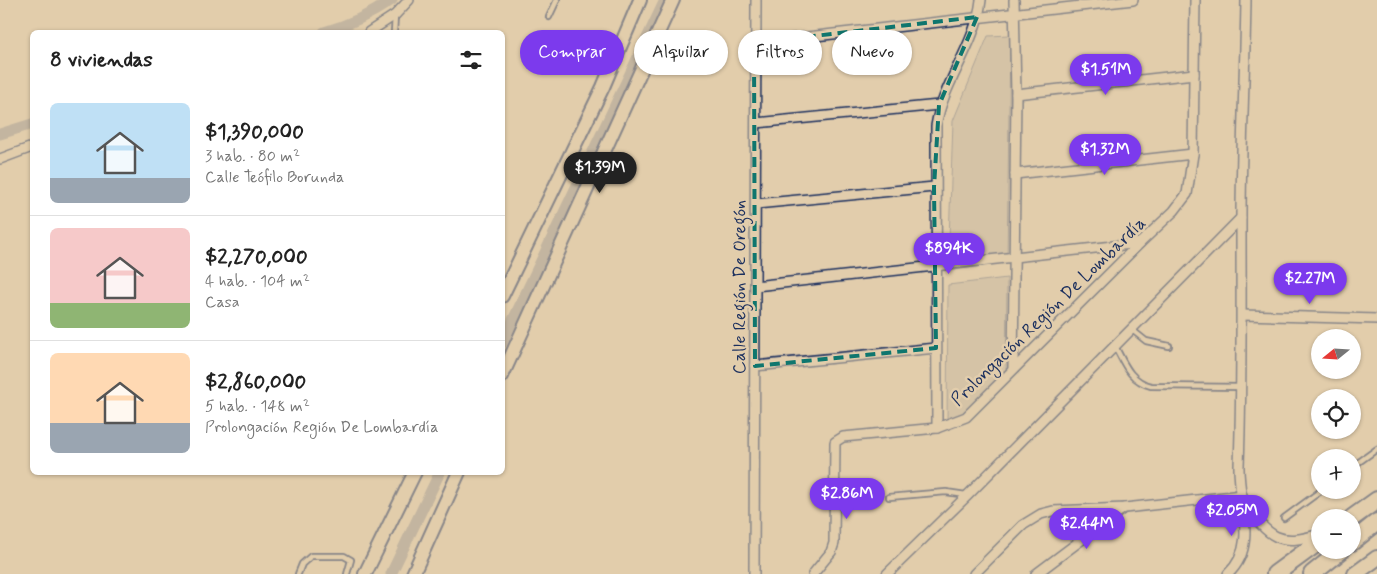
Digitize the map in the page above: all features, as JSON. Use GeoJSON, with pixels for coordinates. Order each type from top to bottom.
{"type":"FeatureCollection","features":[{"type":"Feature","properties":{"kind":"highway"},"geometry":{"type":"LineString","coordinates":[[1361,512],[1377,500]]}},
{"type":"Feature","properties":{"kind":"highway"},"geometry":{"type":"LineString","coordinates":[[1361,535],[1377,522]]}},
{"type":"Feature","properties":{"kind":"highway"},"geometry":{"type":"LineString","coordinates":[[1275,574],[1311,548]]}},
{"type":"Feature","properties":{"kind":"highway"},"geometry":{"type":"LineString","coordinates":[[1312,574],[1331,559]]}},
{"type":"Feature","properties":{"kind":"main road"},"geometry":{"type":"LineString","coordinates":[[1355,574],[1377,558]]}},
{"type":"Feature","properties":{"kind":"street"},"geometry":{"type":"LineString","coordinates":[[372,30],[395,15],[409,0]]}},
{"type":"Feature","properties":{"kind":"street"},"geometry":{"type":"LineString","coordinates":[[505,290],[603,87],[640,0]]}},
{"type":"Feature","properties":{"kind":"street"},"geometry":{"type":"LineString","coordinates":[[505,369],[673,0]]}},
{"type":"Feature","properties":{"kind":"street","name":"Calle Región De Oregón"},"geometry":{"type":"LineString","coordinates":[[755,30],[756,0]]}},
{"type":"Feature","properties":{"kind":"street"},"geometry":{"type":"LineString","coordinates":[[937,428],[934,186],[936,126],[939,105],[977,17],[981,0]]}},
{"type":"Feature","properties":{"kind":"street"},"geometry":{"type":"LineString","coordinates":[[1013,369],[1016,94],[1014,0]]}},
{"type":"Feature","properties":{"kind":"street"},"geometry":{"type":"LineString","coordinates":[[822,35],[1133,0]]}},
{"type":"Feature","properties":{"kind":"street","name":"Prolongación Región De Lombardía"},"geometry":{"type":"LineString","coordinates":[[813,574],[831,552],[835,533],[835,442],[843,437],[937,428],[966,417],[980,406],[1013,369],[1174,211],[1187,194],[1193,154],[1195,0]]}},
{"type":"Feature","properties":{"kind":"street"},"geometry":{"type":"LineString","coordinates":[[1228,574],[1242,556],[1245,528],[1239,471],[1242,387],[1241,218],[1246,0]]}},
{"type":"Feature","properties":{"kind":"street"},"geometry":{"type":"LineString","coordinates":[[1016,94],[1194,74]]}},
{"type":"Feature","properties":{"kind":"street","name":"Calle Región De Oregón"},"geometry":{"type":"LineString","coordinates":[[754,574],[755,75]]}},
{"type":"Feature","properties":{"kind":"street"},"geometry":{"type":"LineString","coordinates":[[756,123],[939,105]]}},
{"type":"Feature","properties":{"kind":"street"},"geometry":{"type":"LineString","coordinates":[[0,158],[30,148]]}},
{"type":"Feature","properties":{"kind":"street"},"geometry":{"type":"LineString","coordinates":[[1015,174],[1193,154]]}},
{"type":"Feature","properties":{"kind":"street"},"geometry":{"type":"LineString","coordinates":[[756,204],[934,186]]}},
{"type":"Feature","properties":{"kind":"street"},"geometry":{"type":"LineString","coordinates":[[887,574],[968,495],[1241,218]]}},
{"type":"Feature","properties":{"kind":"street"},"geometry":{"type":"LineString","coordinates":[[755,286],[936,264],[1140,243]]}},
{"type":"Feature","properties":{"kind":"street"},"geometry":{"type":"LineString","coordinates":[[1242,315],[1377,319]]}},
{"type":"Feature","properties":{"kind":"street"},"geometry":{"type":"LineString","coordinates":[[755,366],[936,348]]}},
{"type":"Feature","properties":{"kind":"street"},"geometry":{"type":"LineString","coordinates":[[365,574],[414,475]]}},
{"type":"Feature","properties":{"kind":"street"},"geometry":{"type":"LineString","coordinates":[[413,574],[458,475]]}},
{"type":"Feature","properties":{"kind":"street"},"geometry":{"type":"LineString","coordinates":[[974,574],[1032,517],[1053,511],[1125,508],[1243,499]]}},
{"type":"Feature","properties":{"kind":"street"},"geometry":{"type":"LineString","coordinates":[[1243,499],[1264,527],[1281,540],[1291,541],[1311,536]]}},
{"type":"Feature","properties":{"kind":"street"},"geometry":{"type":"LineString","coordinates":[[1036,574],[1125,508]]}},
{"type":"Feature","properties":{"kind":"lane"},"geometry":{"type":"LineString","coordinates":[[549,17],[557,0]]}},
{"type":"Feature","properties":{"kind":"lane"},"geometry":{"type":"LineString","coordinates":[[394,30],[395,15]]}},
{"type":"Feature","properties":{"kind":"lane"},"geometry":{"type":"LineString","coordinates":[[1131,329],[1146,341],[1169,346]]}},
{"type":"Feature","properties":{"kind":"lane"},"geometry":{"type":"LineString","coordinates":[[1114,346],[1132,377],[1141,384],[1150,386],[1242,387]]}},
{"type":"Feature","properties":{"kind":"lane"},"geometry":{"type":"LineString","coordinates":[[1361,461],[1377,449]]}},
{"type":"Feature","properties":{"kind":"lane"},"geometry":{"type":"LineString","coordinates":[[889,497],[946,492],[968,495]]}},
{"type":"Feature","properties":{"kind":"lane"},"geometry":{"type":"LineString","coordinates":[[1284,518],[1311,498]]}},
{"type":"Feature","properties":{"kind":"lane"},"geometry":{"type":"LineString","coordinates":[[298,574],[302,564],[311,556],[350,558],[351,564],[347,574]]}},
{"type":"Feature","properties":{"kind":"highlighted area"},"geometry":{"type":"Polygon","coordinates":[[[977,17],[939,105],[934,187],[936,348],[755,366],[754,43],[977,17]]]}},
{"type":"Feature","properties":{"kind":"shaded area"},"geometry":{"type":"Polygon","coordinates":[[[1010,35],[1007,262],[948,271],[953,121],[988,36],[1010,35]]]}},
{"type":"Feature","properties":{"kind":"shaded area"},"geometry":{"type":"Polygon","coordinates":[[[1007,278],[1006,378],[963,423],[947,426],[948,285],[1007,278]]]}},
{"type":"Feature","properties":{"kind":"waterway"},"geometry":{"type":"LineString","coordinates":[[330,30],[359,19],[392,0]]}},
{"type":"Feature","properties":{"kind":"waterway"},"geometry":{"type":"LineString","coordinates":[[505,337],[665,0]]}},
{"type":"Feature","properties":{"kind":"waterway"},"geometry":{"type":"LineString","coordinates":[[0,134],[30,125]]}},
{"type":"Feature","properties":{"kind":"waterway"},"geometry":{"type":"LineString","coordinates":[[391,574],[439,475]]}}]}
